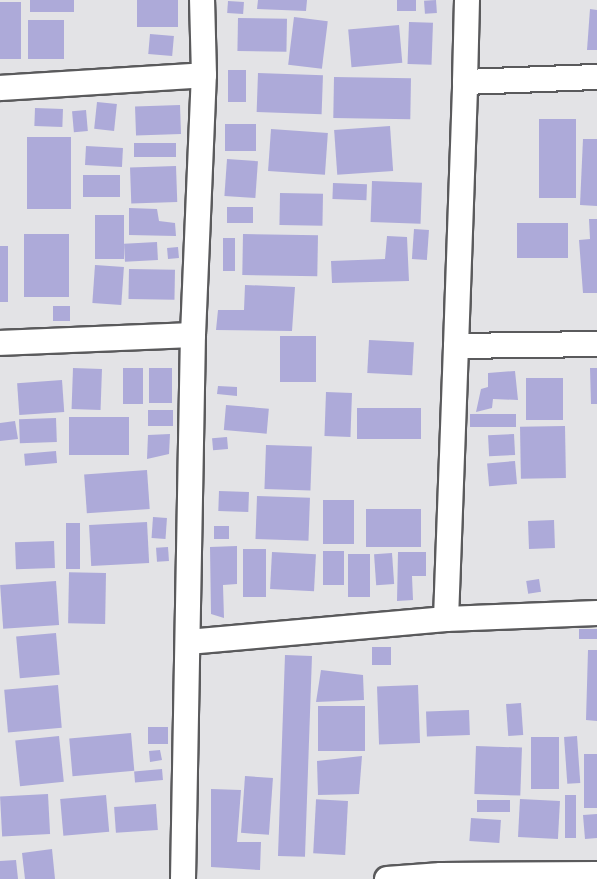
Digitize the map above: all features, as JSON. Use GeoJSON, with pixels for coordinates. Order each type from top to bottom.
{"type":"FeatureCollection","features":[{"type":"Feature","properties":{"kind":"street"},"geometry":{"type":"LineString","coordinates":[[183,879],[193,335],[204,75],[202,0]]}},
{"type":"Feature","properties":{"kind":"street"},"geometry":{"type":"LineString","coordinates":[[446,619],[466,0]]}},
{"type":"Feature","properties":{"kind":"street"},"geometry":{"type":"LineString","coordinates":[[0,88],[204,75]]}},
{"type":"Feature","properties":{"kind":"street"},"geometry":{"type":"LineString","coordinates":[[465,82],[597,77]]}},
{"type":"Feature","properties":{"kind":"street"},"geometry":{"type":"LineString","coordinates":[[0,343],[193,335]]}},
{"type":"Feature","properties":{"kind":"street"},"geometry":{"type":"LineString","coordinates":[[456,346],[597,344]]}},
{"type":"Feature","properties":{"kind":"street"},"geometry":{"type":"LineString","coordinates":[[188,642],[446,619],[597,613]]}},
{"type":"Feature","properties":{"kind":"street"},"geometry":{"type":"LineString","coordinates":[[387,879],[597,874]]}},
{"type":"Feature","properties":{"kind":"building"},"geometry":{"type":"Polygon","coordinates":[[[30,0],[74,0],[74,12],[30,12],[30,0]]]}},
{"type":"Feature","properties":{"kind":"building"},"geometry":{"type":"Polygon","coordinates":[[[137,0],[178,0],[178,27],[137,27],[137,0]]]}},
{"type":"Feature","properties":{"kind":"building"},"geometry":{"type":"Polygon","coordinates":[[[258,0],[307,0],[306,11],[257,9],[258,0]]]}},
{"type":"Feature","properties":{"kind":"building"},"geometry":{"type":"Polygon","coordinates":[[[397,0],[416,0],[416,11],[397,11],[397,0]]]}},
{"type":"Feature","properties":{"kind":"building"},"geometry":{"type":"Polygon","coordinates":[[[436,0],[437,13],[425,14],[424,1],[436,0]]]}},
{"type":"Feature","properties":{"kind":"building"},"geometry":{"type":"Polygon","coordinates":[[[228,1],[244,2],[243,14],[227,13],[228,1]]]}},
{"type":"Feature","properties":{"kind":"building"},"geometry":{"type":"Polygon","coordinates":[[[0,2],[21,2],[21,59],[0,59],[0,2]]]}},
{"type":"Feature","properties":{"kind":"building"},"geometry":{"type":"Polygon","coordinates":[[[590,9],[597,10],[597,50],[587,50],[590,9]]]}},
{"type":"Feature","properties":{"kind":"building"},"geometry":{"type":"Polygon","coordinates":[[[294,17],[328,21],[322,69],[288,65],[294,17]]]}},
{"type":"Feature","properties":{"kind":"building"},"geometry":{"type":"Polygon","coordinates":[[[238,18],[287,19],[286,52],[237,51],[238,18]]]}},
{"type":"Feature","properties":{"kind":"building"},"geometry":{"type":"Polygon","coordinates":[[[28,20],[64,20],[64,59],[28,59],[28,20]]]}},
{"type":"Feature","properties":{"kind":"building"},"geometry":{"type":"Polygon","coordinates":[[[409,22],[433,23],[432,65],[408,64],[409,22]]]}},
{"type":"Feature","properties":{"kind":"building"},"geometry":{"type":"Polygon","coordinates":[[[399,25],[402,63],[352,67],[348,29],[399,25]]]}},
{"type":"Feature","properties":{"kind":"building"},"geometry":{"type":"Polygon","coordinates":[[[150,34],[174,36],[172,56],[148,54],[150,34]]]}},
{"type":"Feature","properties":{"kind":"building"},"geometry":{"type":"Polygon","coordinates":[[[228,70],[246,70],[246,102],[228,102],[228,70]]]}},
{"type":"Feature","properties":{"kind":"building"},"geometry":{"type":"Polygon","coordinates":[[[258,73],[323,75],[322,114],[257,112],[258,73]]]}},
{"type":"Feature","properties":{"kind":"building"},"geometry":{"type":"Polygon","coordinates":[[[334,77],[411,78],[410,119],[333,118],[334,77]]]}},
{"type":"Feature","properties":{"kind":"building"},"geometry":{"type":"Polygon","coordinates":[[[97,102],[117,104],[114,131],[94,129],[97,102]]]}},
{"type":"Feature","properties":{"kind":"building"},"geometry":{"type":"Polygon","coordinates":[[[180,105],[181,134],[136,136],[135,107],[180,105]]]}},
{"type":"Feature","properties":{"kind":"building"},"geometry":{"type":"Polygon","coordinates":[[[35,108],[63,109],[62,127],[34,126],[35,108]]]}},
{"type":"Feature","properties":{"kind":"building"},"geometry":{"type":"Polygon","coordinates":[[[86,110],[88,131],[74,132],[72,111],[86,110]]]}},
{"type":"Feature","properties":{"kind":"building"},"geometry":{"type":"Polygon","coordinates":[[[539,119],[576,119],[576,198],[539,198],[539,119]]]}},
{"type":"Feature","properties":{"kind":"building"},"geometry":{"type":"Polygon","coordinates":[[[225,124],[256,124],[256,151],[225,151],[225,124]]]}},
{"type":"Feature","properties":{"kind":"building"},"geometry":{"type":"Polygon","coordinates":[[[390,126],[393,171],[337,175],[334,130],[390,126]]]}},
{"type":"Feature","properties":{"kind":"building"},"geometry":{"type":"Polygon","coordinates":[[[271,129],[328,133],[325,175],[268,171],[271,129]]]}},
{"type":"Feature","properties":{"kind":"building"},"geometry":{"type":"Polygon","coordinates":[[[27,137],[71,137],[71,209],[27,209],[27,137]]]}},
{"type":"Feature","properties":{"kind":"building"},"geometry":{"type":"Polygon","coordinates":[[[583,139],[597,139],[597,206],[580,205],[583,139]]]}},
{"type":"Feature","properties":{"kind":"building"},"geometry":{"type":"Polygon","coordinates":[[[134,143],[176,143],[176,157],[134,157],[134,143]]]}},
{"type":"Feature","properties":{"kind":"building"},"geometry":{"type":"Polygon","coordinates":[[[86,146],[123,148],[122,167],[85,165],[86,146]]]}},
{"type":"Feature","properties":{"kind":"building"},"geometry":{"type":"Polygon","coordinates":[[[227,159],[258,161],[255,198],[224,196],[227,159]]]}},
{"type":"Feature","properties":{"kind":"building"},"geometry":{"type":"Polygon","coordinates":[[[176,166],[177,202],[131,204],[130,168],[176,166]]]}},
{"type":"Feature","properties":{"kind":"building"},"geometry":{"type":"Polygon","coordinates":[[[83,175],[120,175],[120,197],[83,197],[83,175]]]}},
{"type":"Feature","properties":{"kind":"building"},"geometry":{"type":"Polygon","coordinates":[[[372,181],[422,183],[421,224],[371,222],[372,181]]]}},
{"type":"Feature","properties":{"kind":"building"},"geometry":{"type":"Polygon","coordinates":[[[333,183],[367,184],[366,200],[332,199],[333,183]]]}},
{"type":"Feature","properties":{"kind":"building"},"geometry":{"type":"Polygon","coordinates":[[[280,193],[323,194],[322,226],[279,225],[280,193]]]}},
{"type":"Feature","properties":{"kind":"building"},"geometry":{"type":"Polygon","coordinates":[[[227,207],[253,207],[253,223],[227,223],[227,207]]]}},
{"type":"Feature","properties":{"kind":"building"},"geometry":{"type":"Polygon","coordinates":[[[129,208],[157,209],[159,221],[175,223],[176,236],[129,235],[129,208]]]}},
{"type":"Feature","properties":{"kind":"building"},"geometry":{"type":"Polygon","coordinates":[[[95,215],[124,215],[124,259],[95,259],[95,215]]]}},
{"type":"Feature","properties":{"kind":"building"},"geometry":{"type":"Polygon","coordinates":[[[589,219],[597,219],[597,293],[583,293],[579,240],[590,239],[589,219]]]}},
{"type":"Feature","properties":{"kind":"building"},"geometry":{"type":"Polygon","coordinates":[[[517,223],[568,223],[568,258],[517,258],[517,223]]]}},
{"type":"Feature","properties":{"kind":"building"},"geometry":{"type":"Polygon","coordinates":[[[414,229],[429,230],[427,260],[412,259],[414,229]]]}},
{"type":"Feature","properties":{"kind":"building"},"geometry":{"type":"Polygon","coordinates":[[[24,234],[69,234],[69,297],[24,297],[24,234]]]}},
{"type":"Feature","properties":{"kind":"building"},"geometry":{"type":"Polygon","coordinates":[[[243,234],[318,235],[317,276],[242,275],[243,234]]]}},
{"type":"Feature","properties":{"kind":"building"},"geometry":{"type":"Polygon","coordinates":[[[387,236],[407,237],[409,281],[332,283],[331,261],[385,259],[387,236]]]}},
{"type":"Feature","properties":{"kind":"building"},"geometry":{"type":"Polygon","coordinates":[[[223,238],[235,238],[235,271],[223,271],[223,238]]]}},
{"type":"Feature","properties":{"kind":"building"},"geometry":{"type":"Polygon","coordinates":[[[157,242],[158,260],[125,262],[124,244],[157,242]]]}},
{"type":"Feature","properties":{"kind":"building"},"geometry":{"type":"Polygon","coordinates":[[[0,246],[8,246],[8,302],[0,302],[0,246]]]}},
{"type":"Feature","properties":{"kind":"building"},"geometry":{"type":"Polygon","coordinates":[[[178,247],[179,258],[168,259],[167,248],[178,247]]]}},
{"type":"Feature","properties":{"kind":"building"},"geometry":{"type":"Polygon","coordinates":[[[95,265],[124,267],[121,305],[92,303],[95,265]]]}},
{"type":"Feature","properties":{"kind":"building"},"geometry":{"type":"Polygon","coordinates":[[[129,269],[175,270],[174,300],[128,299],[129,269]]]}},
{"type":"Feature","properties":{"kind":"building"},"geometry":{"type":"Polygon","coordinates":[[[245,285],[295,287],[292,331],[216,330],[218,310],[244,310],[245,285]]]}},
{"type":"Feature","properties":{"kind":"building"},"geometry":{"type":"Polygon","coordinates":[[[53,306],[70,306],[70,321],[53,321],[53,306]]]}},
{"type":"Feature","properties":{"kind":"building"},"geometry":{"type":"Polygon","coordinates":[[[280,336],[316,336],[316,382],[280,382],[280,336]]]}},
{"type":"Feature","properties":{"kind":"building"},"geometry":{"type":"Polygon","coordinates":[[[369,340],[414,342],[412,375],[367,373],[369,340]]]}},
{"type":"Feature","properties":{"kind":"building"},"geometry":{"type":"Polygon","coordinates":[[[73,368],[102,369],[101,410],[72,409],[73,368]]]}},
{"type":"Feature","properties":{"kind":"building"},"geometry":{"type":"Polygon","coordinates":[[[123,368],[143,368],[143,404],[123,404],[123,368]]]}},
{"type":"Feature","properties":{"kind":"building"},"geometry":{"type":"Polygon","coordinates":[[[149,368],[172,368],[172,403],[149,403],[149,368]]]}},
{"type":"Feature","properties":{"kind":"building"},"geometry":{"type":"Polygon","coordinates":[[[590,368],[597,368],[597,404],[591,404],[590,368]]]}},
{"type":"Feature","properties":{"kind":"building"},"geometry":{"type":"Polygon","coordinates":[[[515,371],[518,400],[493,399],[492,408],[476,412],[481,389],[488,387],[488,373],[515,371]]]}},
{"type":"Feature","properties":{"kind":"building"},"geometry":{"type":"Polygon","coordinates":[[[526,378],[563,378],[563,420],[526,420],[526,378]]]}},
{"type":"Feature","properties":{"kind":"building"},"geometry":{"type":"Polygon","coordinates":[[[62,380],[64,412],[19,415],[17,383],[62,380]]]}},
{"type":"Feature","properties":{"kind":"building"},"geometry":{"type":"Polygon","coordinates":[[[218,386],[237,387],[237,396],[217,394],[218,386]]]}},
{"type":"Feature","properties":{"kind":"building"},"geometry":{"type":"Polygon","coordinates":[[[326,392],[352,393],[350,437],[324,436],[326,392]]]}},
{"type":"Feature","properties":{"kind":"building"},"geometry":{"type":"Polygon","coordinates":[[[226,405],[269,409],[267,434],[224,430],[226,405]]]}},
{"type":"Feature","properties":{"kind":"building"},"geometry":{"type":"Polygon","coordinates":[[[357,408],[421,408],[421,439],[357,439],[357,408]]]}},
{"type":"Feature","properties":{"kind":"building"},"geometry":{"type":"Polygon","coordinates":[[[148,410],[173,410],[173,426],[148,426],[148,410]]]}},
{"type":"Feature","properties":{"kind":"building"},"geometry":{"type":"Polygon","coordinates":[[[470,414],[516,414],[516,427],[470,427],[470,414]]]}},
{"type":"Feature","properties":{"kind":"building"},"geometry":{"type":"Polygon","coordinates":[[[69,417],[129,417],[129,455],[69,455],[69,417]]]}},
{"type":"Feature","properties":{"kind":"building"},"geometry":{"type":"Polygon","coordinates":[[[56,418],[57,442],[20,443],[19,419],[56,418]]]}},
{"type":"Feature","properties":{"kind":"building"},"geometry":{"type":"Polygon","coordinates":[[[15,421],[18,439],[0,441],[0,423],[15,421]]]}},
{"type":"Feature","properties":{"kind":"building"},"geometry":{"type":"Polygon","coordinates":[[[565,426],[566,478],[521,479],[520,427],[565,426]]]}},
{"type":"Feature","properties":{"kind":"building"},"geometry":{"type":"Polygon","coordinates":[[[170,434],[169,454],[147,459],[148,435],[170,434]]]}},
{"type":"Feature","properties":{"kind":"building"},"geometry":{"type":"Polygon","coordinates":[[[514,434],[515,455],[489,456],[488,435],[514,434]]]}},
{"type":"Feature","properties":{"kind":"building"},"geometry":{"type":"Polygon","coordinates":[[[227,437],[228,449],[213,450],[212,438],[227,437]]]}},
{"type":"Feature","properties":{"kind":"building"},"geometry":{"type":"Polygon","coordinates":[[[266,445],[312,447],[310,491],[264,489],[266,445]]]}},
{"type":"Feature","properties":{"kind":"building"},"geometry":{"type":"Polygon","coordinates":[[[56,451],[57,463],[25,466],[24,454],[56,451]]]}},
{"type":"Feature","properties":{"kind":"building"},"geometry":{"type":"Polygon","coordinates":[[[515,461],[517,484],[489,486],[487,463],[515,461]]]}},
{"type":"Feature","properties":{"kind":"building"},"geometry":{"type":"Polygon","coordinates":[[[147,470],[150,509],[87,513],[84,474],[147,470]]]}},
{"type":"Feature","properties":{"kind":"building"},"geometry":{"type":"Polygon","coordinates":[[[219,491],[249,492],[248,512],[218,511],[219,491]]]}},
{"type":"Feature","properties":{"kind":"building"},"geometry":{"type":"Polygon","coordinates":[[[257,496],[310,498],[308,541],[255,539],[257,496]]]}},
{"type":"Feature","properties":{"kind":"building"},"geometry":{"type":"Polygon","coordinates":[[[323,500],[354,500],[354,544],[323,544],[323,500]]]}},
{"type":"Feature","properties":{"kind":"building"},"geometry":{"type":"Polygon","coordinates":[[[366,509],[421,509],[421,547],[366,547],[366,509]]]}},
{"type":"Feature","properties":{"kind":"building"},"geometry":{"type":"Polygon","coordinates":[[[153,517],[167,518],[166,539],[152,538],[153,517]]]}},
{"type":"Feature","properties":{"kind":"building"},"geometry":{"type":"Polygon","coordinates":[[[554,520],[555,548],[529,549],[528,521],[554,520]]]}},
{"type":"Feature","properties":{"kind":"building"},"geometry":{"type":"Polygon","coordinates":[[[147,522],[149,563],[91,566],[89,525],[147,522]]]}},
{"type":"Feature","properties":{"kind":"building"},"geometry":{"type":"Polygon","coordinates":[[[66,523],[80,523],[80,569],[66,569],[66,523]]]}},
{"type":"Feature","properties":{"kind":"building"},"geometry":{"type":"Polygon","coordinates":[[[214,526],[229,526],[229,539],[214,539],[214,526]]]}},
{"type":"Feature","properties":{"kind":"building"},"geometry":{"type":"Polygon","coordinates":[[[54,541],[55,568],[16,569],[15,542],[54,541]]]}},
{"type":"Feature","properties":{"kind":"building"},"geometry":{"type":"Polygon","coordinates":[[[237,546],[237,584],[223,585],[224,618],[211,614],[210,547],[237,546]]]}},
{"type":"Feature","properties":{"kind":"building"},"geometry":{"type":"Polygon","coordinates":[[[168,547],[169,561],[157,562],[156,548],[168,547]]]}},
{"type":"Feature","properties":{"kind":"building"},"geometry":{"type":"Polygon","coordinates":[[[243,549],[266,549],[266,597],[243,597],[243,549]]]}},
{"type":"Feature","properties":{"kind":"building"},"geometry":{"type":"Polygon","coordinates":[[[323,551],[344,551],[344,585],[323,585],[323,551]]]}},
{"type":"Feature","properties":{"kind":"building"},"geometry":{"type":"Polygon","coordinates":[[[272,552],[316,554],[314,591],[270,589],[272,552]]]}},
{"type":"Feature","properties":{"kind":"building"},"geometry":{"type":"Polygon","coordinates":[[[398,552],[426,552],[426,576],[412,576],[413,600],[397,601],[398,552]]]}},
{"type":"Feature","properties":{"kind":"building"},"geometry":{"type":"Polygon","coordinates":[[[392,553],[394,584],[376,585],[374,554],[392,553]]]}},
{"type":"Feature","properties":{"kind":"building"},"geometry":{"type":"Polygon","coordinates":[[[348,554],[370,554],[370,597],[348,597],[348,554]]]}},
{"type":"Feature","properties":{"kind":"building"},"geometry":{"type":"Polygon","coordinates":[[[69,572],[106,573],[105,624],[68,623],[69,572]]]}},
{"type":"Feature","properties":{"kind":"building"},"geometry":{"type":"Polygon","coordinates":[[[539,579],[541,592],[528,594],[526,581],[539,579]]]}},
{"type":"Feature","properties":{"kind":"building"},"geometry":{"type":"Polygon","coordinates":[[[56,581],[59,625],[3,629],[0,585],[56,581]]]}},
{"type":"Feature","properties":{"kind":"building"},"geometry":{"type":"Polygon","coordinates":[[[579,629],[597,629],[597,639],[579,639],[579,629]]]}},
{"type":"Feature","properties":{"kind":"building"},"geometry":{"type":"Polygon","coordinates":[[[56,633],[60,675],[20,678],[16,636],[56,633]]]}},
{"type":"Feature","properties":{"kind":"building"},"geometry":{"type":"Polygon","coordinates":[[[372,647],[391,647],[391,665],[372,665],[372,647]]]}},
{"type":"Feature","properties":{"kind":"building"},"geometry":{"type":"Polygon","coordinates":[[[588,650],[597,650],[597,721],[586,720],[588,650]]]}},
{"type":"Feature","properties":{"kind":"building"},"geometry":{"type":"Polygon","coordinates":[[[285,655],[312,656],[305,857],[278,856],[285,655]]]}},
{"type":"Feature","properties":{"kind":"building"},"geometry":{"type":"Polygon","coordinates":[[[321,670],[363,675],[364,700],[316,702],[321,670]]]}},
{"type":"Feature","properties":{"kind":"building"},"geometry":{"type":"Polygon","coordinates":[[[58,685],[62,728],[8,733],[4,690],[58,685]]]}},
{"type":"Feature","properties":{"kind":"building"},"geometry":{"type":"Polygon","coordinates":[[[418,685],[420,743],[379,744],[377,686],[418,685]]]}},
{"type":"Feature","properties":{"kind":"building"},"geometry":{"type":"Polygon","coordinates":[[[521,703],[523,735],[508,736],[506,704],[521,703]]]}},
{"type":"Feature","properties":{"kind":"building"},"geometry":{"type":"Polygon","coordinates":[[[318,706],[365,706],[365,751],[318,751],[318,706]]]}},
{"type":"Feature","properties":{"kind":"building"},"geometry":{"type":"Polygon","coordinates":[[[469,710],[470,735],[427,736],[426,712],[469,710]]]}},
{"type":"Feature","properties":{"kind":"building"},"geometry":{"type":"Polygon","coordinates":[[[148,727],[168,727],[168,744],[148,744],[148,727]]]}},
{"type":"Feature","properties":{"kind":"building"},"geometry":{"type":"Polygon","coordinates":[[[131,733],[134,771],[73,776],[69,738],[131,733]]]}},
{"type":"Feature","properties":{"kind":"building"},"geometry":{"type":"Polygon","coordinates":[[[59,736],[64,782],[20,786],[15,741],[59,736]]]}},
{"type":"Feature","properties":{"kind":"building"},"geometry":{"type":"Polygon","coordinates":[[[577,736],[580,783],[567,784],[564,737],[577,736]]]}},
{"type":"Feature","properties":{"kind":"building"},"geometry":{"type":"Polygon","coordinates":[[[531,737],[559,737],[559,789],[531,789],[531,737]]]}},
{"type":"Feature","properties":{"kind":"building"},"geometry":{"type":"Polygon","coordinates":[[[476,746],[522,748],[520,796],[474,794],[476,746]]]}},
{"type":"Feature","properties":{"kind":"building"},"geometry":{"type":"Polygon","coordinates":[[[160,750],[162,760],[150,762],[149,751],[160,750]]]}},
{"type":"Feature","properties":{"kind":"building"},"geometry":{"type":"Polygon","coordinates":[[[584,754],[597,754],[597,808],[584,808],[584,754]]]}},
{"type":"Feature","properties":{"kind":"building"},"geometry":{"type":"Polygon","coordinates":[[[362,756],[359,794],[318,795],[317,761],[362,756]]]}},
{"type":"Feature","properties":{"kind":"building"},"geometry":{"type":"Polygon","coordinates":[[[162,769],[163,780],[135,782],[134,771],[162,769]]]}},
{"type":"Feature","properties":{"kind":"building"},"geometry":{"type":"Polygon","coordinates":[[[245,776],[273,778],[269,835],[241,833],[245,776]]]}},
{"type":"Feature","properties":{"kind":"building"},"geometry":{"type":"Polygon","coordinates":[[[211,789],[241,790],[237,842],[261,842],[260,870],[211,867],[211,789]]]}},
{"type":"Feature","properties":{"kind":"building"},"geometry":{"type":"Polygon","coordinates":[[[48,794],[50,834],[2,836],[0,797],[48,794]]]}},
{"type":"Feature","properties":{"kind":"building"},"geometry":{"type":"Polygon","coordinates":[[[106,795],[109,832],[63,836],[60,799],[106,795]]]}},
{"type":"Feature","properties":{"kind":"building"},"geometry":{"type":"Polygon","coordinates":[[[565,795],[576,795],[576,838],[565,838],[565,795]]]}},
{"type":"Feature","properties":{"kind":"building"},"geometry":{"type":"Polygon","coordinates":[[[316,799],[348,801],[345,855],[313,853],[316,799]]]}},
{"type":"Feature","properties":{"kind":"building"},"geometry":{"type":"Polygon","coordinates":[[[520,799],[560,801],[558,839],[518,837],[520,799]]]}},
{"type":"Feature","properties":{"kind":"building"},"geometry":{"type":"Polygon","coordinates":[[[477,800],[510,800],[510,812],[477,812],[477,800]]]}},
{"type":"Feature","properties":{"kind":"building"},"geometry":{"type":"Polygon","coordinates":[[[156,804],[158,830],[116,833],[114,807],[156,804]]]}},
{"type":"Feature","properties":{"kind":"building"},"geometry":{"type":"Polygon","coordinates":[[[597,814],[597,838],[585,839],[583,815],[597,814]]]}},
{"type":"Feature","properties":{"kind":"building"},"geometry":{"type":"Polygon","coordinates":[[[471,818],[501,820],[499,843],[469,841],[471,818]]]}},
{"type":"Feature","properties":{"kind":"building"},"geometry":{"type":"Polygon","coordinates":[[[52,849],[55,879],[25,879],[22,853],[52,849]]]}},
{"type":"Feature","properties":{"kind":"building"},"geometry":{"type":"Polygon","coordinates":[[[16,860],[18,879],[0,879],[0,861],[16,860]]]}}]}
